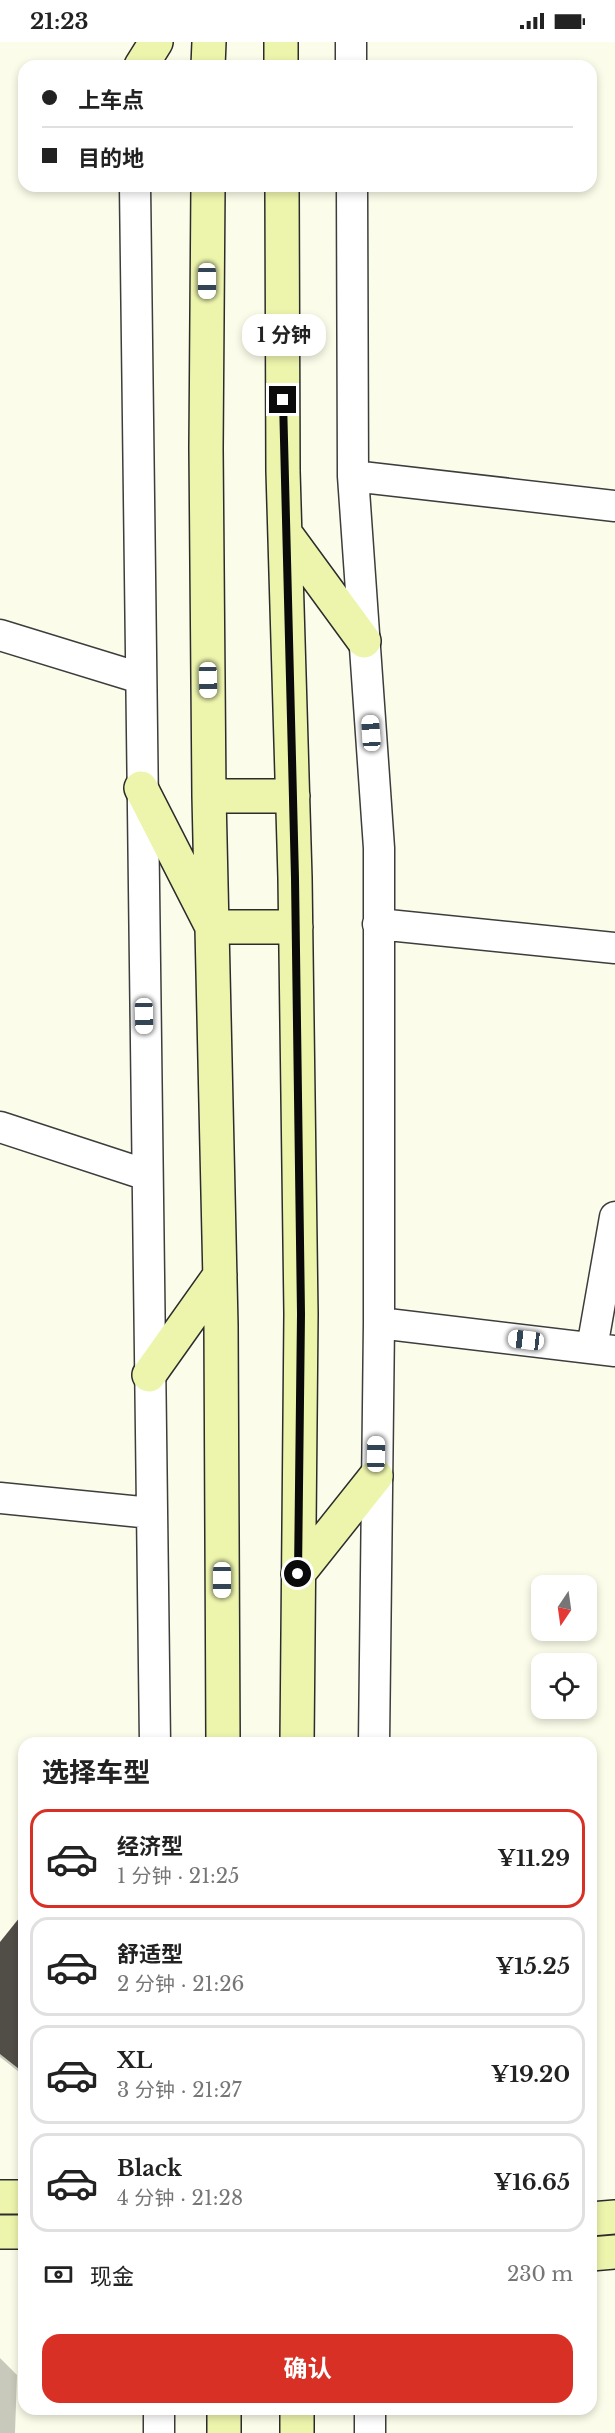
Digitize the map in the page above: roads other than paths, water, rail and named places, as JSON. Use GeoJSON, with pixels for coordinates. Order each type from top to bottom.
{"type":"FeatureCollection","features":[{"type":"Feature","properties":{"kind":"main road"},"geometry":{"type":"LineString","coordinates":[[145,60],[156,42]]}},
{"type":"Feature","properties":{"kind":"main road"},"geometry":{"type":"LineString","coordinates":[[208,42],[208,60]]}},
{"type":"Feature","properties":{"kind":"main road"},"geometry":{"type":"LineString","coordinates":[[281,42],[281,60]]}},
{"type":"Feature","properties":{"kind":"main road"},"geometry":{"type":"LineString","coordinates":[[208,192],[206,459],[209,796],[220,1275],[223,1737]]}},
{"type":"Feature","properties":{"kind":"main road"},"geometry":{"type":"LineString","coordinates":[[282,192],[285,533],[296,927],[301,1314],[297,1737]]}},
{"type":"Feature","properties":{"kind":"main road"},"geometry":{"type":"LineString","coordinates":[[285,533],[364,641]]}},
{"type":"Feature","properties":{"kind":"main road"},"geometry":{"type":"LineString","coordinates":[[141,788],[212,927]]}},
{"type":"Feature","properties":{"kind":"main road"},"geometry":{"type":"LineString","coordinates":[[209,796],[293,796]]}},
{"type":"Feature","properties":{"kind":"main road"},"geometry":{"type":"LineString","coordinates":[[212,927],[296,927]]}},
{"type":"Feature","properties":{"kind":"main road"},"geometry":{"type":"LineString","coordinates":[[150,1375],[220,1275]]}},
{"type":"Feature","properties":{"kind":"main road"},"geometry":{"type":"LineString","coordinates":[[298,1574],[376,1476]]}},
{"type":"Feature","properties":{"kind":"main road"},"geometry":{"type":"LineString","coordinates":[[0,2197],[18,2197]]}},
{"type":"Feature","properties":{"kind":"main road"},"geometry":{"type":"LineString","coordinates":[[597,2218],[615,2217]]}},
{"type":"Feature","properties":{"kind":"main road"},"geometry":{"type":"LineString","coordinates":[[0,2232],[18,2232]]}},
{"type":"Feature","properties":{"kind":"main road"},"geometry":{"type":"LineString","coordinates":[[597,2254],[615,2252]]}},
{"type":"Feature","properties":{"kind":"main road"},"geometry":{"type":"LineString","coordinates":[[224,2415],[224,2433]]}},
{"type":"Feature","properties":{"kind":"main road"},"geometry":{"type":"LineString","coordinates":[[297,2415],[297,2433]]}},
{"type":"Feature","properties":{"kind":"street"},"geometry":{"type":"LineString","coordinates":[[134,60],[135,42]]}},
{"type":"Feature","properties":{"kind":"street"},"geometry":{"type":"LineString","coordinates":[[351,42],[351,60]]}},
{"type":"Feature","properties":{"kind":"street"},"geometry":{"type":"LineString","coordinates":[[135,192],[155,1737]]}},
{"type":"Feature","properties":{"kind":"street"},"geometry":{"type":"LineString","coordinates":[[352,192],[353,476],[379,848],[379,1323],[374,1737]]}},
{"type":"Feature","properties":{"kind":"street"},"geometry":{"type":"LineString","coordinates":[[353,476],[615,506]]}},
{"type":"Feature","properties":{"kind":"street"},"geometry":{"type":"LineString","coordinates":[[0,635],[140,678]]}},
{"type":"Feature","properties":{"kind":"street"},"geometry":{"type":"LineString","coordinates":[[378,924],[615,948]]}},
{"type":"Feature","properties":{"kind":"street"},"geometry":{"type":"LineString","coordinates":[[0,1127],[147,1174]]}},
{"type":"Feature","properties":{"kind":"street"},"geometry":{"type":"LineString","coordinates":[[379,1323],[603,1350],[615,1217]]}},
{"type":"Feature","properties":{"kind":"street"},"geometry":{"type":"LineString","coordinates":[[0,1498],[152,1513]]}},
{"type":"Feature","properties":{"kind":"street"},"geometry":{"type":"LineString","coordinates":[[159,2415],[159,2433]]}},
{"type":"Feature","properties":{"kind":"street"},"geometry":{"type":"LineString","coordinates":[[370,2415],[370,2433]]}}]}
